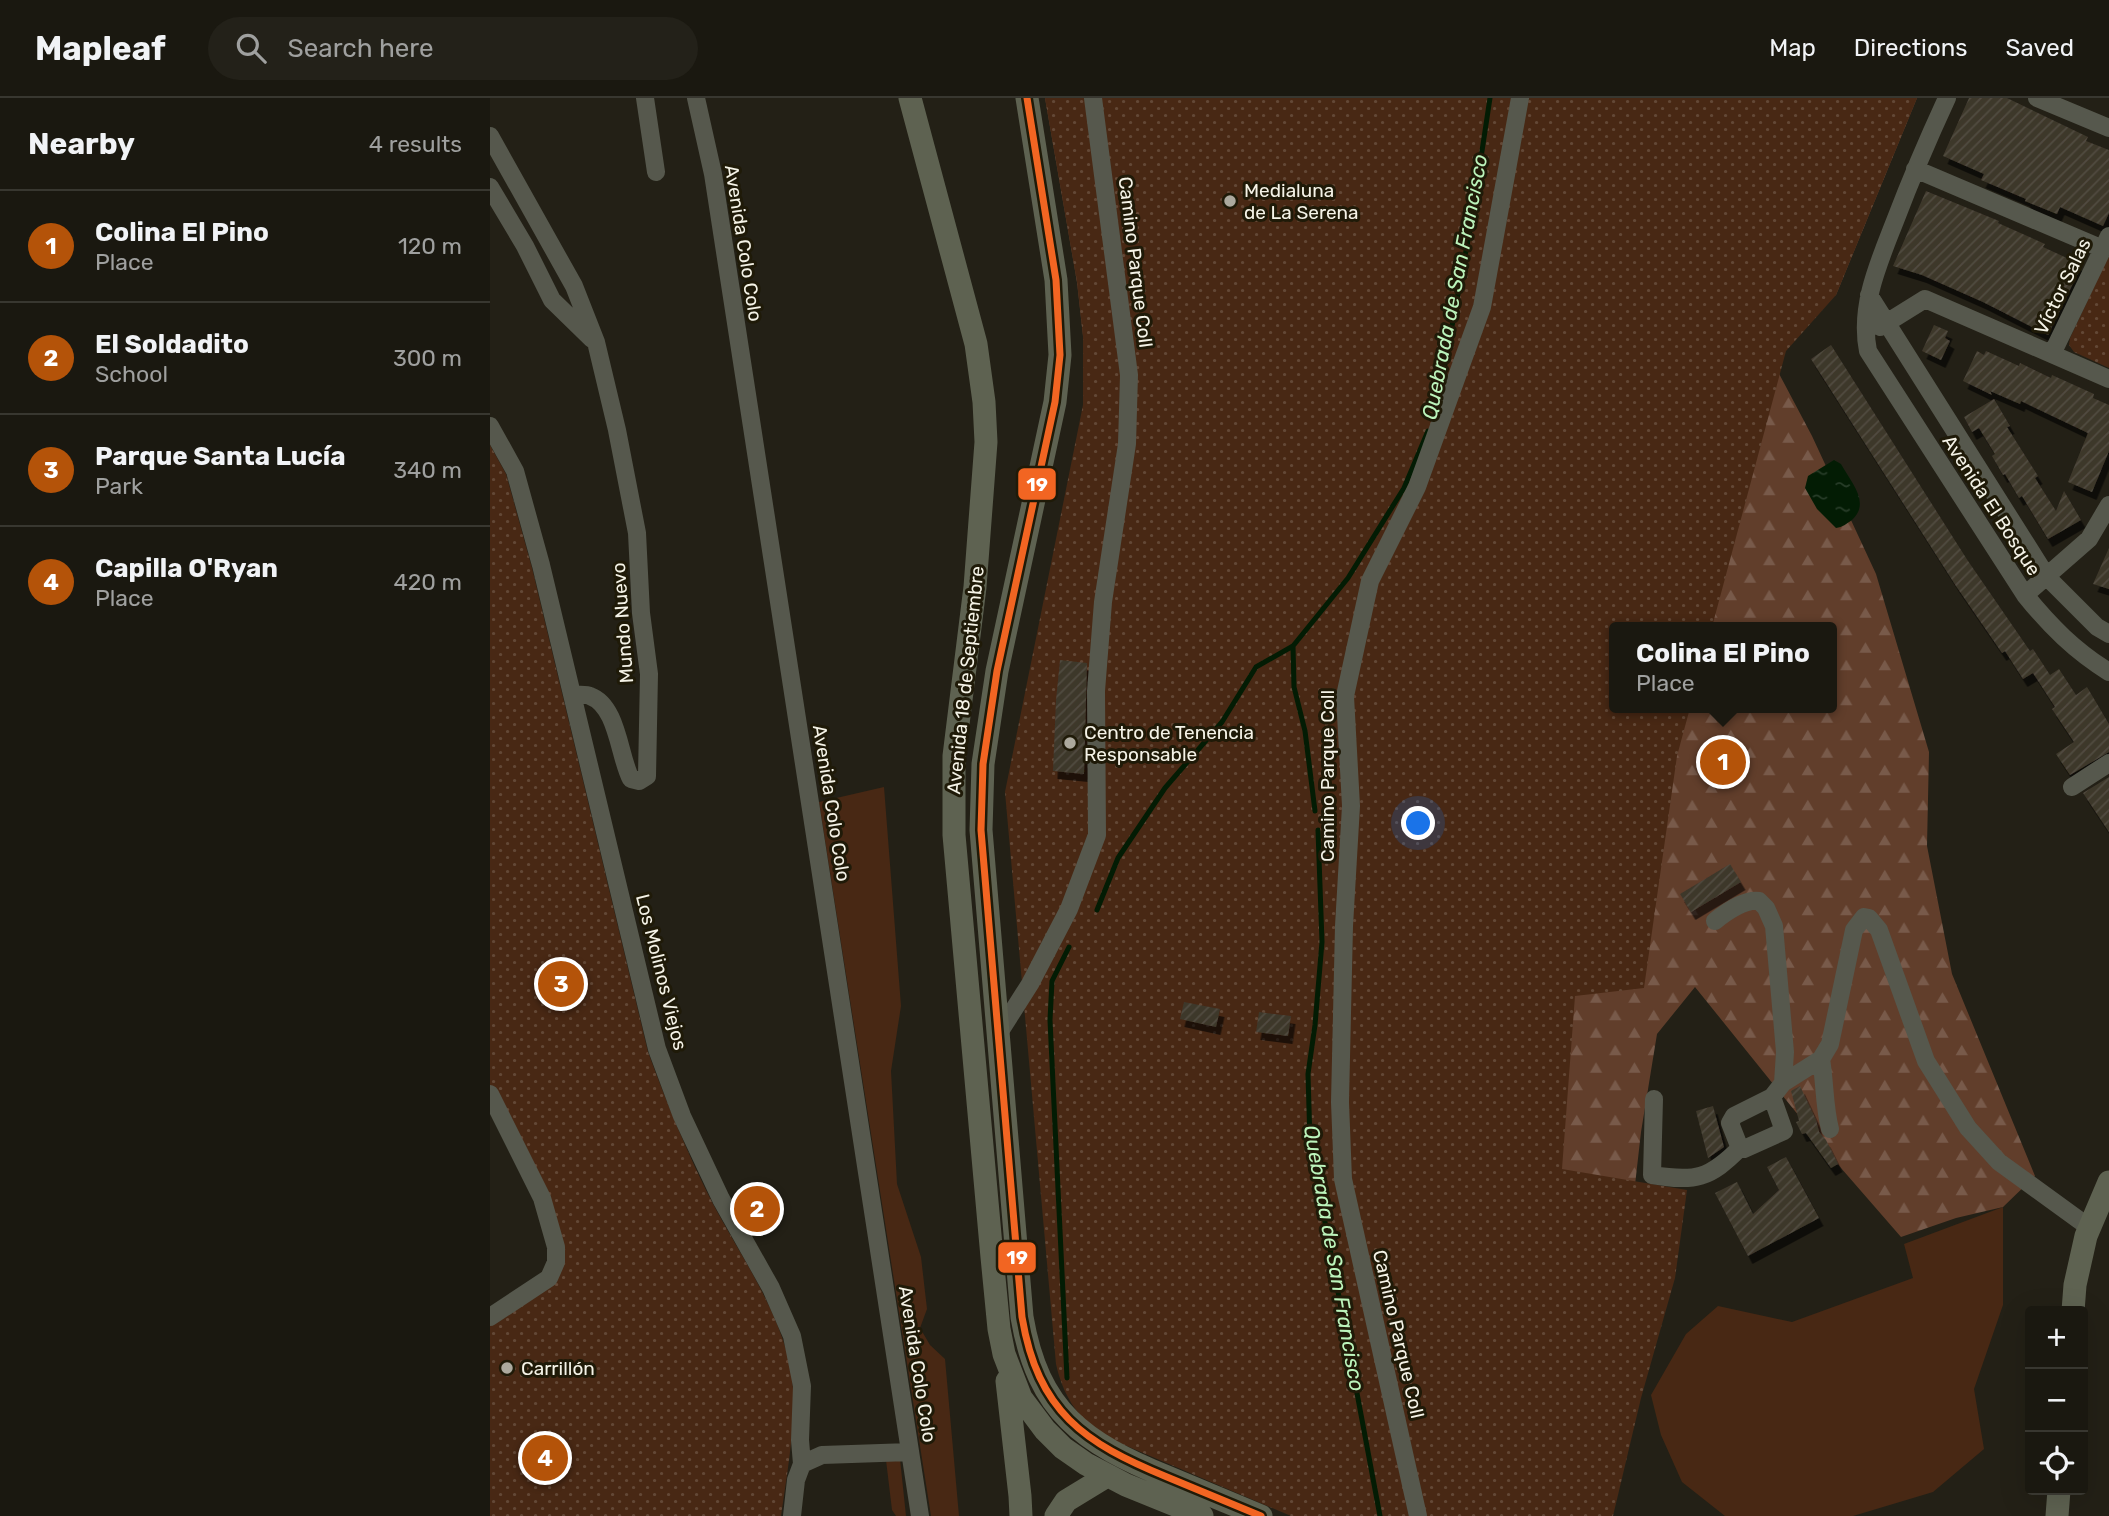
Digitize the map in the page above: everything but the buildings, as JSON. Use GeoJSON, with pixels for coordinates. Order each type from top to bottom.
{"type":"FeatureCollection","features":[{"type":"Feature","properties":{"kind":"main road","name":"Avenida 18 de Septiembre"},"geometry":{"type":"LineString","coordinates":[[910,98],[976,344],[984,402],[985,455],[975,587],[954,756],[953,821],[989,1229],[1004,1354]]}},
{"type":"Feature","properties":{"kind":"main road","name":"Avenida 18 de Septiembre"},"geometry":{"type":"LineString","coordinates":[[1027,98],[1056,280],[1060,355],[1055,402],[997,671],[983,764],[982,856],[1025,1335],[1040,1378],[1063,1414],[1084,1434],[1118,1456],[1261,1516]]}},
{"type":"Feature","properties":{"kind":"main road"},"geometry":{"type":"LineString","coordinates":[[2073,1306],[2075,1285],[2090,1228],[2109,1182]]}},
{"type":"Feature","properties":{"kind":"main road"},"geometry":{"type":"LineString","coordinates":[[1004,1354],[1021,1398],[1045,1430],[1074,1457],[1107,1476],[1202,1516]]}},
{"type":"Feature","properties":{"kind":"main road"},"geometry":{"type":"LineString","coordinates":[[1004,1354],[1022,1509]]}},
{"type":"Feature","properties":{"kind":"main road"},"geometry":{"type":"LineString","coordinates":[[1056,1516],[1066,1501],[1107,1476]]}},
{"type":"Feature","properties":{"kind":"main road"},"geometry":{"type":"LineString","coordinates":[[2057,1516],[2059,1495]]}},
{"type":"Feature","properties":{"kind":"street"},"geometry":{"type":"LineString","coordinates":[[645,98],[656,172]]}},
{"type":"Feature","properties":{"kind":"street","name":"Avenida Colo Colo"},"geometry":{"type":"LineString","coordinates":[[696,98],[717,201],[920,1516]]}},
{"type":"Feature","properties":{"kind":"street","name":"Camino Parque Coll"},"geometry":{"type":"LineString","coordinates":[[997,1036],[1030,984],[1069,909],[1097,835],[1096,691],[1103,602],[1127,444],[1129,375],[1093,98]]}},
{"type":"Feature","properties":{"kind":"street","name":"Camino Parque Coll"},"geometry":{"type":"LineString","coordinates":[[1418,1516],[1343,1179],[1340,1102],[1343,953],[1351,806],[1345,696],[1370,581],[1417,487],[1482,307],[1520,98]]}},
{"type":"Feature","properties":{"kind":"street"},"geometry":{"type":"LineString","coordinates":[[1866,341],[1869,295],[1876,271],[1915,169],[1947,98]]}},
{"type":"Feature","properties":{"kind":"street"},"geometry":{"type":"LineString","coordinates":[[2037,98],[2109,128]]}},
{"type":"Feature","properties":{"kind":"street","name":"Mundo Nuevo"},"geometry":{"type":"LineString","coordinates":[[490,136],[575,286],[596,342],[617,430],[637,534],[641,613],[649,674],[647,776],[639,781],[631,779],[624,767],[619,741],[604,705],[590,696],[573,695]]}},
{"type":"Feature","properties":{"kind":"street"},"geometry":{"type":"LineString","coordinates":[[1915,169],[2106,243]]}},
{"type":"Feature","properties":{"kind":"street"},"geometry":{"type":"LineString","coordinates":[[490,187],[525,246],[552,300],[596,342]]}},
{"type":"Feature","properties":{"kind":"street","name":"Víctor Salas"},"geometry":{"type":"LineString","coordinates":[[2052,354],[2106,243]]}},
{"type":"Feature","properties":{"kind":"street","name":"Avenida El Bosque"},"geometry":{"type":"LineString","coordinates":[[1869,295],[2048,577],[2097,627],[2109,634]]}},
{"type":"Feature","properties":{"kind":"street"},"geometry":{"type":"LineString","coordinates":[[1866,341],[1867,335],[1925,299],[2109,379]]}},
{"type":"Feature","properties":{"kind":"street","name":"Avenida El Bosque"},"geometry":{"type":"LineString","coordinates":[[1866,341],[1868,351],[2025,595],[2048,624],[2071,645],[2109,672]]}},
{"type":"Feature","properties":{"kind":"street","name":"Los Molinos Viejos"},"geometry":{"type":"LineString","coordinates":[[490,426],[515,471],[541,565],[657,1049],[682,1116],[721,1199],[771,1288],[792,1336],[802,1386],[802,1464],[796,1480],[792,1516]]}},
{"type":"Feature","properties":{"kind":"street"},"geometry":{"type":"LineString","coordinates":[[2025,595],[2089,539],[2108,510]]}},
{"type":"Feature","properties":{"kind":"street"},"geometry":{"type":"LineString","coordinates":[[2072,787],[2109,763]]}},
{"type":"Feature","properties":{"kind":"street"},"geometry":{"type":"LineString","coordinates":[[1716,921],[1752,900],[1759,901],[1766,908],[1774,926],[1785,1052],[1777,1090],[1784,1131],[1744,1149],[1738,1146],[1730,1123],[1734,1116],[1777,1090],[1821,1059],[1830,1044],[1854,930],[1864,917],[1870,918],[1879,930],[1926,1061],[1968,1128],[1999,1162],[2090,1228]]}},
{"type":"Feature","properties":{"kind":"street"},"geometry":{"type":"LineString","coordinates":[[1821,1059],[1830,1129]]}},
{"type":"Feature","properties":{"kind":"street"},"geometry":{"type":"LineString","coordinates":[[490,1094],[542,1198],[556,1247],[556,1262],[549,1278],[495,1308]]}},
{"type":"Feature","properties":{"kind":"street"},"geometry":{"type":"LineString","coordinates":[[1654,1100],[1652,1175],[1682,1180],[1707,1174],[1723,1165],[1741,1147]]}},
{"type":"Feature","properties":{"kind":"street"},"geometry":{"type":"LineString","coordinates":[[802,1464],[822,1455],[910,1452]]}},
{"type":"Feature","properties":{"kind":"shaded area"},"geometry":{"type":"Polygon","coordinates":[[[1045,98],[1917,98],[1836,295],[1786,351],[1713,622],[1609,622],[1609,713],[1689,713],[1677,756],[1644,988],[1575,996],[1562,1169],[1687,1190],[1675,1278],[1641,1398],[1613,1516],[1291,1516],[1101,1435],[1084,1420],[1062,1385],[1056,1364],[1005,792],[1083,405],[1083,336],[1077,282],[1045,98]]]}},
{"type":"Feature","properties":{"kind":"shaded area"},"geometry":{"type":"Polygon","coordinates":[[[2109,255],[2109,368],[2074,352],[2069,345],[2109,255]]]}},
{"type":"Feature","properties":{"kind":"shaded area"},"geometry":{"type":"Polygon","coordinates":[[[490,445],[506,474],[532,568],[648,1052],[704,1186],[774,1317],[790,1365],[793,1421],[781,1516],[490,1516],[490,1317],[549,1278],[556,1247],[490,1094],[490,445]]]}},
{"type":"Feature","properties":{"kind":"shaded area"},"geometry":{"type":"Polygon","coordinates":[[[884,787],[901,1006],[891,1071],[897,1184],[921,1257],[927,1309],[920,1328],[930,1345],[945,1359],[959,1516],[931,1516],[819,802],[884,787]]]}},
{"type":"Feature","properties":{"kind":"shaded area"},"geometry":{"type":"Polygon","coordinates":[[[2003,1207],[2003,1305],[1974,1389],[1984,1449],[1933,1492],[1853,1516],[1725,1516],[1682,1482],[1661,1435],[1651,1395],[1686,1334],[1718,1306],[1792,1322],[1913,1278],[1904,1244],[2003,1207]]]}},
{"type":"Feature","properties":{"kind":"shaded area"},"geometry":{"type":"Polygon","coordinates":[[[900,1459],[906,1516],[896,1516],[892,1510],[886,1460],[900,1459]]]}},
{"type":"Feature","properties":{"kind":"green space"},"geometry":{"type":"Polygon","coordinates":[[[1045,98],[1917,98],[1836,295],[1775,328],[1775,366],[1812,436],[1876,574],[1929,752],[1927,846],[1952,974],[2035,1176],[2003,1207],[1956,1218],[1901,1237],[1841,1168],[1695,987],[1657,1034],[1641,1132],[1591,1516],[1083,336],[1077,282],[1045,98]]]}},
{"type":"Feature","properties":{"kind":"water"},"geometry":{"type":"Polygon","coordinates":[[[1834,460],[1841,464],[1860,500],[1860,507],[1852,520],[1836,528],[1817,509],[1805,488],[1808,476],[1834,460]]]}},
{"type":"Feature","properties":{"kind":"waterway","name":"Quebrada de San Francisco"},"geometry":{"type":"LineString","coordinates":[[1436,412],[1471,224],[1490,98]]}},
{"type":"Feature","properties":{"kind":"waterway","name":"Quebrada de San Francisco"},"geometry":{"type":"LineString","coordinates":[[1097,910],[1118,858],[1165,788],[1222,722],[1256,667],[1293,646],[1348,578],[1404,488],[1428,431]]}},
{"type":"Feature","properties":{"kind":"waterway","name":"Quebrada de San Francisco"},"geometry":{"type":"LineString","coordinates":[[1293,646],[1294,687],[1305,731],[1315,811]]}},
{"type":"Feature","properties":{"kind":"waterway","name":"Quebrada de San Francisco"},"geometry":{"type":"LineString","coordinates":[[1318,830],[1322,942],[1308,1074],[1310,1142],[1380,1516]]}},
{"type":"Feature","properties":{"kind":"waterway","name":"Quebrada de San Francisco"},"geometry":{"type":"LineString","coordinates":[[1067,1378],[1050,1020],[1052,981],[1069,947]]}},
{"type":"Feature","properties":{"kind":"transit line","name":"19"},"geometry":{"type":"LineString","coordinates":[[1027,98],[1056,280],[1060,355],[1055,402],[997,671],[983,764],[981,830],[1022,1317],[1029,1350],[1040,1377],[1069,1420],[1112,1451],[1261,1516]]}},
{"type":"Feature","properties":{"kind":"place","name":"Medialuna de La Serena"},"geometry":{"type":"Point","coordinates":[1230,201]}},
{"type":"Feature","properties":{"kind":"place","name":"Centro de Tenencia Responsable"},"geometry":{"type":"Point","coordinates":[1070,743]}},
{"type":"Feature","properties":{"kind":"place","name":"Colina El Pino"},"geometry":{"type":"Point","coordinates":[1723,762]}},
{"type":"Feature","properties":{"kind":"place","name":"Parque Santa Lucía"},"geometry":{"type":"Point","coordinates":[561,984]}},
{"type":"Feature","properties":{"kind":"place","name":"El Soldadito"},"geometry":{"type":"Point","coordinates":[757,1209]}},
{"type":"Feature","properties":{"kind":"place","name":"Carrillón"},"geometry":{"type":"Point","coordinates":[507,1368]}},
{"type":"Feature","properties":{"kind":"place","name":"Capilla O'Ryan"},"geometry":{"type":"Point","coordinates":[545,1458]}}]}
